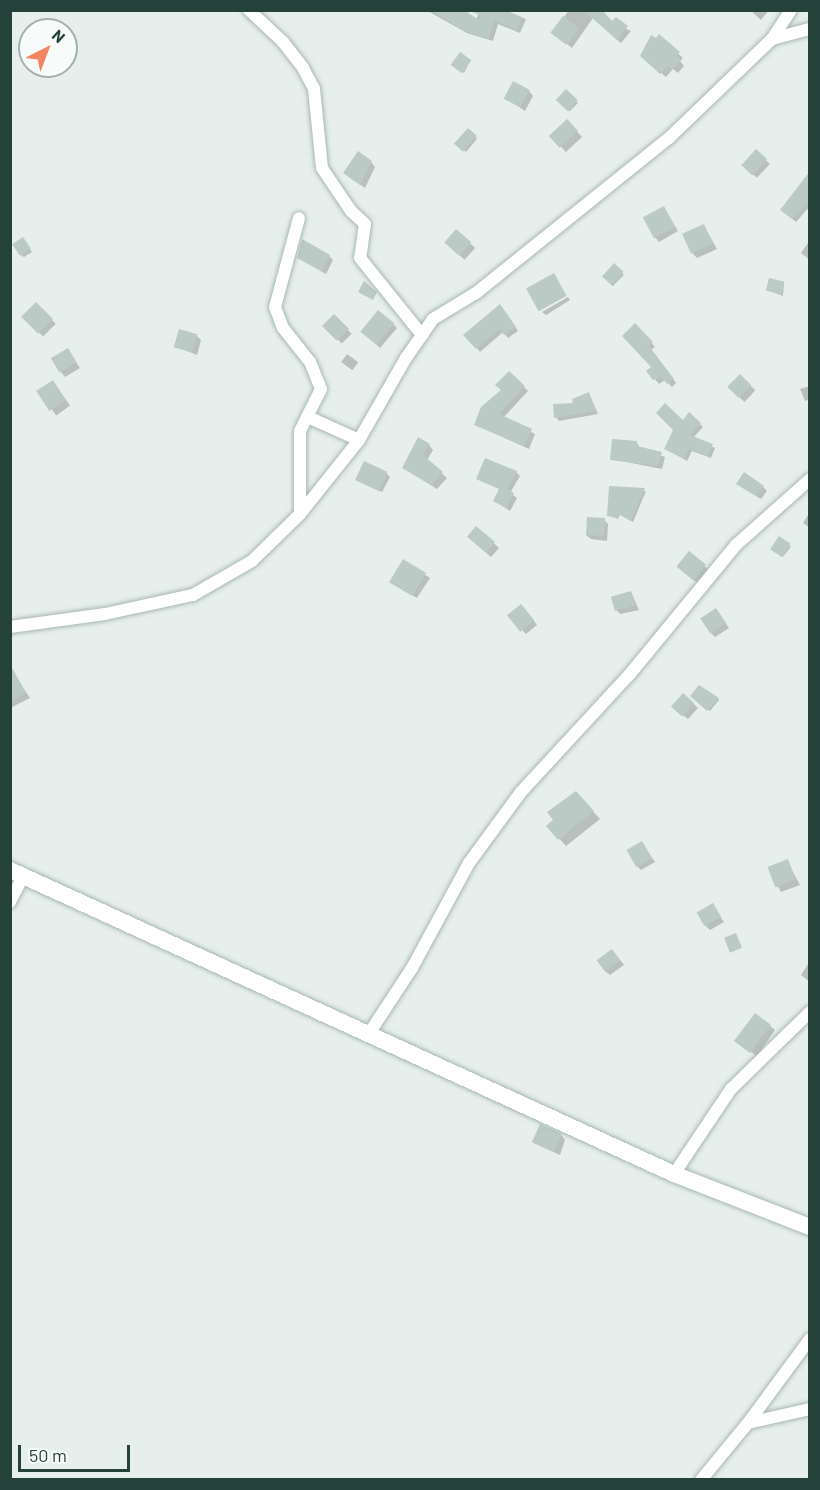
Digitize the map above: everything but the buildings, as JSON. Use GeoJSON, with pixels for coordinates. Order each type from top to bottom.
{"type":"FeatureCollection","features":[{"type":"Feature","properties":{"kind":"street"},"geometry":{"type":"LineString","coordinates":[[249,10],[283,42],[303,68],[314,89],[322,168],[365,224],[360,258],[422,335]]}},
{"type":"Feature","properties":{"kind":"street"},"geometry":{"type":"LineString","coordinates":[[10,627],[105,614],[194,595],[252,561],[300,514],[359,440],[434,319],[476,293],[669,138],[772,39],[793,10],[809,29],[772,39]]}},
{"type":"Feature","properties":{"kind":"street"},"geometry":{"type":"LineString","coordinates":[[299,218],[275,307],[284,328],[310,362],[321,389],[300,431],[300,514]]}},
{"type":"Feature","properties":{"kind":"street"},"geometry":{"type":"LineString","coordinates":[[308,417],[359,440]]}},
{"type":"Feature","properties":{"kind":"street"},"geometry":{"type":"LineString","coordinates":[[370,1032],[412,968],[469,863],[521,792],[624,682],[736,545],[810,479]]}},
{"type":"Feature","properties":{"kind":"street"},"geometry":{"type":"LineString","coordinates":[[10,902],[17,873],[370,1032],[674,1174],[810,1227]]}},
{"type":"Feature","properties":{"kind":"street"},"geometry":{"type":"LineString","coordinates":[[674,1174],[731,1089],[810,1012]]}},
{"type":"Feature","properties":{"kind":"street"},"geometry":{"type":"LineString","coordinates":[[701,1479],[748,1423],[810,1339]]}},
{"type":"Feature","properties":{"kind":"street"},"geometry":{"type":"LineString","coordinates":[[748,1423],[810,1409]]}}]}
